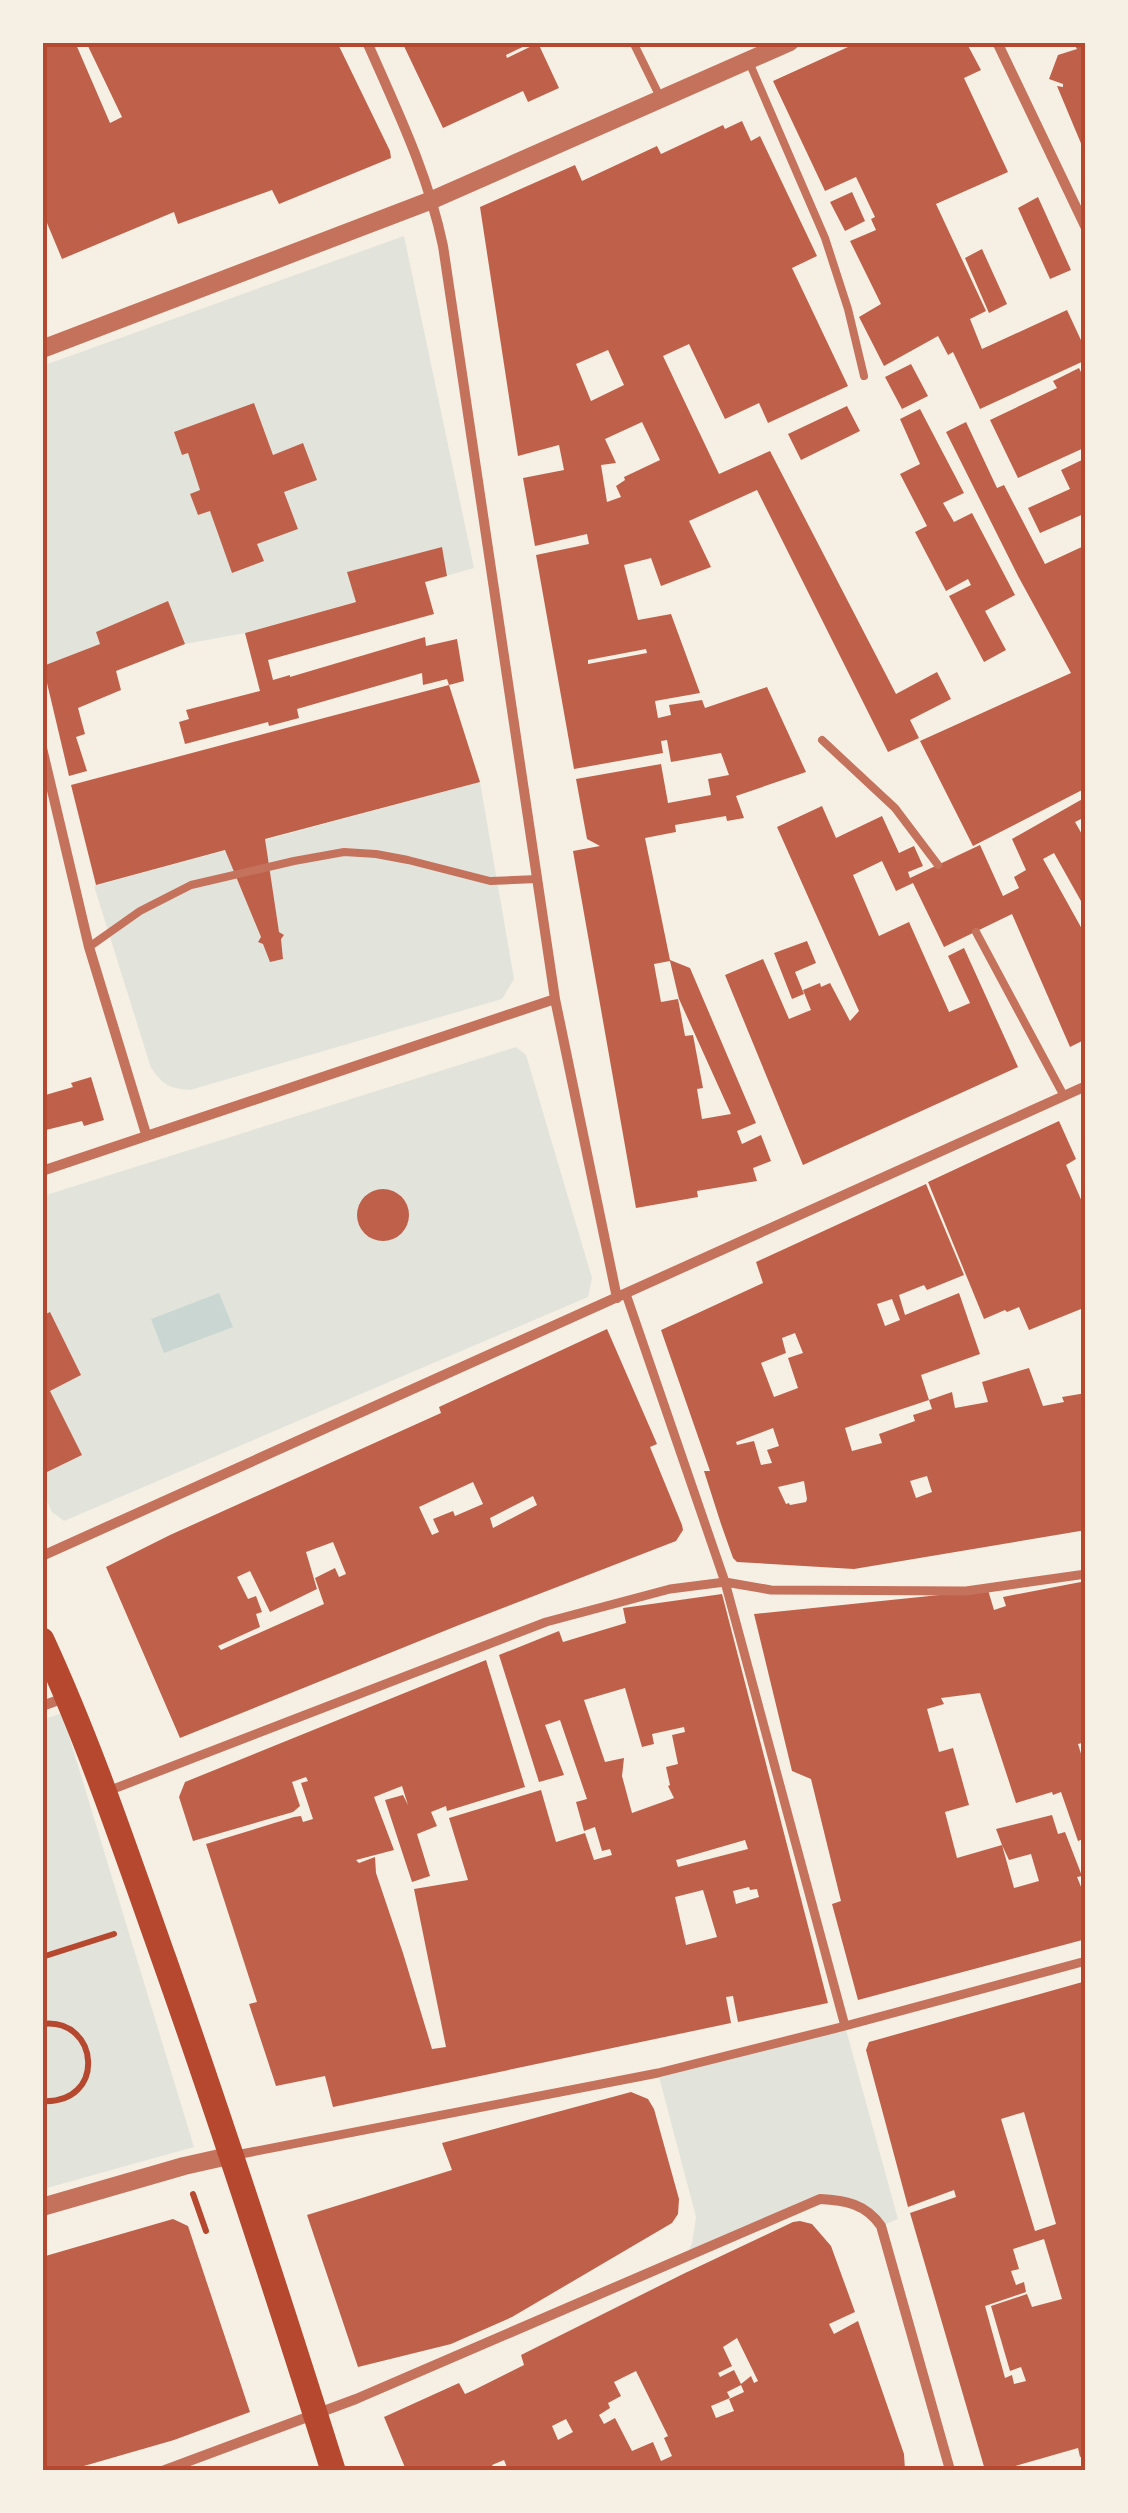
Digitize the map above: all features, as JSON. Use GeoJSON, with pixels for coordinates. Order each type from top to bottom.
{"type":"FeatureCollection","features":[{"type":"Feature","properties":{"kind":"main road"},"geometry":{"type":"LineString","coordinates":[[42,1640],[106,1792],[233,2156],[333,2470]]}},
{"type":"Feature","properties":{"kind":"street"},"geometry":{"type":"LineString","coordinates":[[367,42],[412,142],[443,246],[555,999],[622,1296],[725,1582],[845,2026]]}},
{"type":"Feature","properties":{"kind":"street"},"geometry":{"type":"LineString","coordinates":[[42,349],[432,200],[790,42]]}},
{"type":"Feature","properties":{"kind":"street"},"geometry":{"type":"LineString","coordinates":[[997,42],[1086,228]]}},
{"type":"Feature","properties":{"kind":"street"},"geometry":{"type":"LineString","coordinates":[[42,748],[89,947],[146,1134]]}},
{"type":"Feature","properties":{"kind":"street"},"geometry":{"type":"LineString","coordinates":[[42,1171],[555,999]]}},
{"type":"Feature","properties":{"kind":"street"},"geometry":{"type":"LineString","coordinates":[[42,1556],[1086,1086]]}},
{"type":"Feature","properties":{"kind":"street"},"geometry":{"type":"LineString","coordinates":[[106,1792],[546,1622],[670,1589],[725,1582],[770,1590],[966,1591],[1086,1574]]}},
{"type":"Feature","properties":{"kind":"street"},"geometry":{"type":"LineString","coordinates":[[42,1706],[68,1697]]}},
{"type":"Feature","properties":{"kind":"street"},"geometry":{"type":"LineString","coordinates":[[42,2207],[184,2166],[658,2072],[1086,1960]]}},
{"type":"Feature","properties":{"kind":"street"},"geometry":{"type":"LineString","coordinates":[[165,2470],[316,2416],[820,2200],[860,2206],[873,2214],[881,2226],[950,2470]]}},
{"type":"Feature","properties":{"kind":"lane"},"geometry":{"type":"LineString","coordinates":[[633,42],[662,100]]}},
{"type":"Feature","properties":{"kind":"lane"},"geometry":{"type":"LineString","coordinates":[[748,62],[825,238],[848,308],[864,376]]}},
{"type":"Feature","properties":{"kind":"lane"},"geometry":{"type":"LineString","coordinates":[[822,740],[895,808],[938,866]]}},
{"type":"Feature","properties":{"kind":"lane"},"geometry":{"type":"LineString","coordinates":[[89,947],[140,911],[192,885],[344,852],[408,860],[490,881],[538,879]]}},
{"type":"Feature","properties":{"kind":"lane"},"geometry":{"type":"LineString","coordinates":[[976,932],[1064,1096]]}},
{"type":"Feature","properties":{"kind":"path"},"geometry":{"type":"LineString","coordinates":[[42,1957],[114,1934]]}},
{"type":"Feature","properties":{"kind":"path"},"geometry":{"type":"LineString","coordinates":[[42,2024],[63,2025],[74,2032],[88,2054],[88,2068],[87,2078],[77,2091],[54,2102],[42,2101]]}},
{"type":"Feature","properties":{"kind":"path"},"geometry":{"type":"LineString","coordinates":[[192,2193],[206,2231]]}},
{"type":"Feature","properties":{"kind":"shaded area"},"geometry":{"type":"Polygon","coordinates":[[[404,236],[474,568],[245,633],[185,644],[50,696],[42,664],[42,366],[404,236]]]}},
{"type":"Feature","properties":{"kind":"shaded area"},"geometry":{"type":"Polygon","coordinates":[[[480,782],[514,979],[502,999],[190,1090],[171,1087],[159,1078],[151,1068],[94,886],[480,782]]]}},
{"type":"Feature","properties":{"kind":"shaded area"},"geometry":{"type":"Polygon","coordinates":[[[516,1047],[526,1055],[592,1278],[588,1297],[64,1521],[52,1512],[43,1493],[43,1196],[516,1047]]]}},
{"type":"Feature","properties":{"kind":"shaded area"},"geometry":{"type":"Polygon","coordinates":[[[219,1293],[233,1327],[164,1353],[151,1319],[219,1293]]]}},
{"type":"Feature","properties":{"kind":"shaded area"},"geometry":{"type":"Polygon","coordinates":[[[62,1713],[194,2147],[43,2189],[42,1720],[62,1713]]]}},
{"type":"Feature","properties":{"kind":"shaded area"},"geometry":{"type":"Polygon","coordinates":[[[845,2026],[898,2219],[881,2226],[873,2214],[820,2200],[686,2258],[696,2217],[658,2073],[845,2026]]]}},
{"type":"Feature","properties":{"kind":"building"},"geometry":{"type":"Polygon","coordinates":[[[42,42],[75,42],[110,123],[122,117],[86,42],[337,42],[391,158],[279,204],[272,190],[178,224],[174,212],[62,259],[42,211],[42,42]]]}},
{"type":"Feature","properties":{"kind":"building"},"geometry":{"type":"Polygon","coordinates":[[[402,42],[533,42],[506,55],[507,58],[538,43],[559,88],[528,102],[523,91],[443,128],[402,42]]]}},
{"type":"Feature","properties":{"kind":"building"},"geometry":{"type":"Polygon","coordinates":[[[859,42],[966,42],[981,70],[964,78],[1008,172],[936,204],[986,311],[970,319],[982,349],[1067,310],[1086,351],[1086,360],[980,409],[953,352],[948,355],[938,336],[884,366],[859,317],[881,304],[850,241],[876,230],[871,219],[875,217],[856,177],[825,191],[773,81],[859,42]]]}},
{"type":"Feature","properties":{"kind":"building"},"geometry":{"type":"Polygon","coordinates":[[[1073,42],[1085,42],[1085,153],[1057,86],[1063,84],[1049,79],[1058,55],[1077,49],[1073,42]]]}},
{"type":"Feature","properties":{"kind":"building"},"geometry":{"type":"Polygon","coordinates":[[[742,121],[751,141],[760,136],[817,256],[792,268],[848,386],[768,423],[759,403],[725,419],[689,344],[663,356],[719,474],[770,451],[896,694],[937,672],[951,699],[910,720],[919,738],[888,752],[757,490],[689,521],[711,567],[661,586],[651,558],[624,565],[638,620],[671,614],[700,693],[655,701],[658,718],[671,715],[669,705],[702,700],[705,708],[767,687],[806,772],[736,796],[744,818],[727,821],[726,816],[675,825],[676,832],[645,838],[670,960],[690,968],[756,1123],[737,1131],[742,1144],[761,1135],[771,1161],[753,1168],[757,1181],[697,1191],[698,1197],[636,1208],[573,851],[600,846],[587,839],[576,779],[661,764],[668,803],[711,795],[708,779],[729,775],[721,753],[671,762],[667,740],[661,741],[663,753],[574,769],[536,555],[589,544],[587,534],[535,546],[523,478],[564,470],[559,445],[518,456],[480,207],[575,165],[582,181],[657,146],[661,154],[723,125],[725,129],[742,121]],[[608,350],[576,364],[591,401],[624,385],[608,350]],[[642,422],[605,439],[616,463],[601,465],[607,502],[621,497],[616,486],[624,477],[660,460],[642,422]],[[646,649],[588,660],[588,664],[647,653],[646,649]],[[670,961],[654,964],[661,1002],[678,999],[685,1036],[693,1035],[703,1088],[697,1089],[702,1119],[731,1114],[679,999],[670,961]]]}},
{"type":"Feature","properties":{"kind":"building"},"geometry":{"type":"Polygon","coordinates":[[[852,192],[865,221],[845,231],[830,202],[852,192]]]}},
{"type":"Feature","properties":{"kind":"building"},"geometry":{"type":"Polygon","coordinates":[[[1038,197],[1071,270],[1050,279],[1018,208],[1038,197]]]}},
{"type":"Feature","properties":{"kind":"building"},"geometry":{"type":"Polygon","coordinates":[[[982,249],[1007,304],[989,313],[965,258],[982,249]]]}},
{"type":"Feature","properties":{"kind":"building"},"geometry":{"type":"Polygon","coordinates":[[[911,364],[928,396],[902,409],[885,377],[911,364]]]}},
{"type":"Feature","properties":{"kind":"building"},"geometry":{"type":"Polygon","coordinates":[[[1079,368],[1086,382],[1086,447],[1018,478],[990,420],[1057,388],[1053,381],[1079,368]]]}},
{"type":"Feature","properties":{"kind":"building"},"geometry":{"type":"Polygon","coordinates":[[[254,403],[273,455],[303,443],[317,480],[284,492],[298,529],[257,544],[264,561],[232,573],[210,511],[198,515],[190,494],[200,490],[188,453],[182,455],[174,432],[254,403]]]}},
{"type":"Feature","properties":{"kind":"building"},"geometry":{"type":"Polygon","coordinates":[[[847,406],[860,431],[801,460],[788,434],[847,406]]]}},
{"type":"Feature","properties":{"kind":"building"},"geometry":{"type":"Polygon","coordinates":[[[920,409],[964,493],[943,503],[954,522],[972,513],[1015,595],[985,611],[1006,650],[984,662],[949,596],[971,585],[968,579],[946,591],[915,532],[927,526],[900,474],[920,464],[900,419],[920,409]]]}},
{"type":"Feature","properties":{"kind":"building"},"geometry":{"type":"Polygon","coordinates":[[[966,422],[997,488],[1004,485],[1045,564],[1086,545],[1086,788],[973,846],[920,741],[1071,673],[946,432],[966,422]]]}},
{"type":"Feature","properties":{"kind":"building"},"geometry":{"type":"Polygon","coordinates":[[[1086,458],[1086,513],[1040,533],[1028,508],[1070,489],[1061,470],[1086,458]]]}},
{"type":"Feature","properties":{"kind":"building"},"geometry":{"type":"Polygon","coordinates":[[[442,547],[447,576],[425,582],[434,614],[268,660],[273,680],[425,637],[426,646],[457,639],[464,681],[449,685],[447,679],[423,685],[422,673],[297,709],[299,718],[185,744],[179,722],[189,719],[186,710],[260,691],[245,633],[356,602],[347,572],[442,547]]]}},
{"type":"Feature","properties":{"kind":"building"},"geometry":{"type":"Polygon","coordinates":[[[168,601],[185,644],[116,671],[121,690],[78,708],[85,734],[76,737],[87,771],[69,776],[43,666],[100,644],[96,632],[168,601]]]}},
{"type":"Feature","properties":{"kind":"building"},"geometry":{"type":"Polygon","coordinates":[[[449,685],[480,782],[265,839],[279,932],[284,935],[283,959],[270,962],[263,944],[258,942],[261,937],[225,850],[96,885],[71,785],[449,685]]]}},
{"type":"Feature","properties":{"kind":"building"},"geometry":{"type":"Polygon","coordinates":[[[1086,797],[1086,827],[1081,819],[1075,822],[1086,835],[1086,910],[1054,853],[1043,859],[1082,929],[1086,927],[1086,1039],[1070,1047],[1012,914],[944,947],[913,883],[896,891],[882,861],[853,875],[879,936],[909,922],[949,1012],[970,1003],[948,956],[964,948],[1018,1067],[803,1165],[725,975],[763,959],[789,1019],[811,1010],[803,990],[820,983],[821,987],[830,983],[850,1021],[859,1011],[777,827],[822,806],[836,838],[882,816],[899,853],[914,846],[923,866],[908,872],[910,878],[980,845],[1003,896],[1019,888],[1014,877],[1026,870],[1012,839],[1086,797]]]}},
{"type":"Feature","properties":{"kind":"building"},"geometry":{"type":"Polygon","coordinates":[[[807,941],[816,963],[795,972],[804,994],[792,999],[774,953],[807,941]]]}},
{"type":"Feature","properties":{"kind":"building"},"geometry":{"type":"Polygon","coordinates":[[[91,1077],[104,1120],[42,1131],[42,1096],[91,1077]]]}},
{"type":"Feature","properties":{"kind":"building"},"geometry":{"type":"Polygon","coordinates":[[[1059,1121],[1076,1159],[1066,1165],[1086,1211],[1086,1307],[1029,1330],[1019,1307],[984,1319],[928,1182],[1059,1121]]]}},
{"type":"Feature","properties":{"kind":"building"},"geometry":{"type":"Polygon","coordinates":[[[926,1184],[964,1275],[927,1290],[924,1285],[899,1295],[905,1315],[959,1293],[980,1354],[921,1375],[929,1400],[952,1392],[955,1408],[988,1402],[982,1382],[1029,1368],[1043,1406],[1064,1402],[1062,1397],[1086,1393],[1086,1530],[854,1569],[737,1562],[721,1524],[704,1471],[710,1471],[661,1330],[763,1283],[756,1262],[926,1184]],[[892,1299],[877,1304],[885,1326],[900,1320],[892,1299]],[[795,1333],[782,1338],[786,1353],[761,1363],[774,1397],[798,1388],[788,1358],[803,1353],[795,1333]],[[929,1400],[845,1428],[852,1451],[882,1443],[879,1434],[915,1421],[913,1415],[932,1409],[929,1400]],[[773,1428],[736,1442],[737,1445],[754,1441],[761,1465],[772,1463],[767,1450],[779,1446],[773,1428]],[[927,1476],[910,1481],[916,1498],[932,1492],[927,1476]],[[804,1481],[778,1487],[786,1504],[806,1502],[804,1481]]]}},
{"type":"Feature","properties":{"kind":"building"},"geometry":{"type":"Polygon","coordinates":[[[383,1189],[401,1197],[409,1215],[401,1233],[383,1241],[365,1233],[357,1215],[365,1197],[383,1189]]]}},
{"type":"Feature","properties":{"kind":"building"},"geometry":{"type":"Polygon","coordinates":[[[50,1312],[81,1375],[50,1391],[82,1455],[47,1472],[42,1463],[42,1316],[50,1312]]]}},
{"type":"Feature","properties":{"kind":"building"},"geometry":{"type":"Polygon","coordinates":[[[607,1329],[657,1444],[650,1447],[683,1530],[676,1541],[180,1738],[106,1567],[441,1413],[439,1407],[607,1329]],[[473,1482],[419,1507],[432,1535],[439,1532],[433,1519],[453,1511],[455,1516],[483,1504],[473,1482]],[[533,1496],[490,1518],[493,1528],[537,1505],[533,1496]],[[333,1542],[306,1552],[317,1589],[270,1612],[250,1571],[237,1577],[248,1599],[256,1596],[262,1612],[256,1614],[260,1627],[218,1646],[221,1650],[324,1604],[315,1578],[335,1568],[339,1577],[346,1574],[333,1542]]]}},
{"type":"Feature","properties":{"kind":"building"},"geometry":{"type":"Polygon","coordinates":[[[1086,1581],[1086,1727],[1082,1728],[1086,1742],[1078,1744],[1083,1760],[1086,1759],[1086,1838],[1078,1841],[1061,1792],[1016,1803],[980,1693],[941,1698],[944,1704],[927,1709],[939,1752],[953,1748],[969,1805],[945,1812],[957,1858],[1002,1845],[996,1829],[1052,1815],[1058,1834],[1065,1832],[1082,1876],[1077,1877],[1086,1899],[1086,1939],[858,2000],[832,1904],[841,1901],[811,1779],[792,1771],[754,1614],[988,1590],[994,1610],[1006,1606],[1003,1597],[1086,1581]],[[1002,1845],[1014,1888],[1039,1881],[1031,1854],[1009,1860],[1002,1845]]]}},
{"type":"Feature","properties":{"kind":"building"},"geometry":{"type":"Polygon","coordinates":[[[722,1594],[828,2003],[738,2022],[733,1996],[726,1997],[731,2023],[333,2107],[325,2076],[276,2086],[249,2004],[257,2002],[206,1844],[294,1817],[301,1816],[303,1822],[313,1819],[301,1783],[308,1781],[306,1777],[292,1782],[300,1806],[293,1812],[193,1841],[179,1797],[185,1782],[486,1660],[525,1787],[447,1811],[446,1806],[431,1812],[437,1826],[417,1834],[430,1876],[412,1882],[385,1800],[403,1795],[408,1805],[402,1786],[374,1797],[394,1850],[356,1860],[359,1863],[375,1857],[376,1873],[432,2049],[446,2047],[414,1889],[468,1880],[449,1818],[541,1790],[556,1842],[585,1833],[594,1860],[612,1855],[610,1849],[602,1851],[595,1827],[584,1831],[576,1802],[587,1799],[560,1720],[545,1725],[564,1775],[539,1782],[499,1655],[559,1631],[563,1642],[626,1623],[623,1608],[722,1594]],[[625,1688],[584,1700],[605,1762],[624,1758],[622,1776],[632,1813],[674,1798],[666,1767],[678,1764],[672,1735],[685,1732],[684,1727],[652,1734],[654,1744],[642,1747],[625,1688]],[[745,1840],[676,1860],[678,1867],[748,1849],[745,1840]],[[749,1887],[733,1891],[736,1904],[759,1897],[757,1889],[749,1887]],[[703,1890],[675,1897],[686,1945],[717,1937],[703,1890]]]}},
{"type":"Feature","properties":{"kind":"building"},"geometry":{"type":"Polygon","coordinates":[[[1086,1981],[1086,2183],[1081,2184],[1086,2203],[1086,2455],[1080,2457],[1078,2448],[1001,2470],[985,2470],[910,2213],[956,2197],[954,2190],[908,2207],[866,2050],[869,2042],[1086,1981]],[[1024,2112],[1001,2119],[1035,2231],[1056,2224],[1024,2112]],[[1044,2239],[1013,2249],[1019,2269],[1011,2271],[1016,2285],[1024,2282],[1026,2292],[985,2306],[1005,2378],[1012,2375],[1014,2384],[1026,2381],[1021,2367],[1010,2371],[991,2306],[1027,2294],[1032,2307],[1062,2299],[1044,2239]]]}},
{"type":"Feature","properties":{"kind":"building"},"geometry":{"type":"Polygon","coordinates":[[[631,2092],[648,2099],[654,2109],[679,2199],[678,2214],[672,2223],[512,2317],[451,2344],[358,2367],[307,2215],[452,2170],[442,2143],[631,2092]]]}},
{"type":"Feature","properties":{"kind":"building"},"geometry":{"type":"Polygon","coordinates":[[[173,2219],[188,2226],[250,2412],[174,2440],[70,2470],[42,2470],[42,2257],[173,2219]]]}},
{"type":"Feature","properties":{"kind":"building"},"geometry":{"type":"Polygon","coordinates":[[[793,2222],[812,2224],[831,2246],[855,2312],[829,2324],[834,2334],[858,2321],[904,2454],[905,2470],[508,2470],[504,2460],[492,2465],[495,2470],[406,2470],[384,2417],[459,2383],[465,2394],[474,2390],[524,2365],[521,2355],[793,2222]],[[737,2338],[723,2347],[732,2366],[718,2373],[720,2377],[734,2370],[741,2384],[751,2376],[754,2383],[758,2381],[737,2338]],[[636,2371],[614,2382],[621,2396],[608,2403],[610,2408],[599,2415],[604,2424],[615,2418],[632,2451],[653,2442],[661,2461],[672,2456],[664,2438],[668,2436],[636,2371]],[[741,2385],[727,2392],[730,2398],[711,2406],[716,2418],[734,2411],[729,2399],[744,2392],[741,2385]],[[566,2419],[552,2426],[558,2440],[573,2432],[566,2419]]]}}]}
